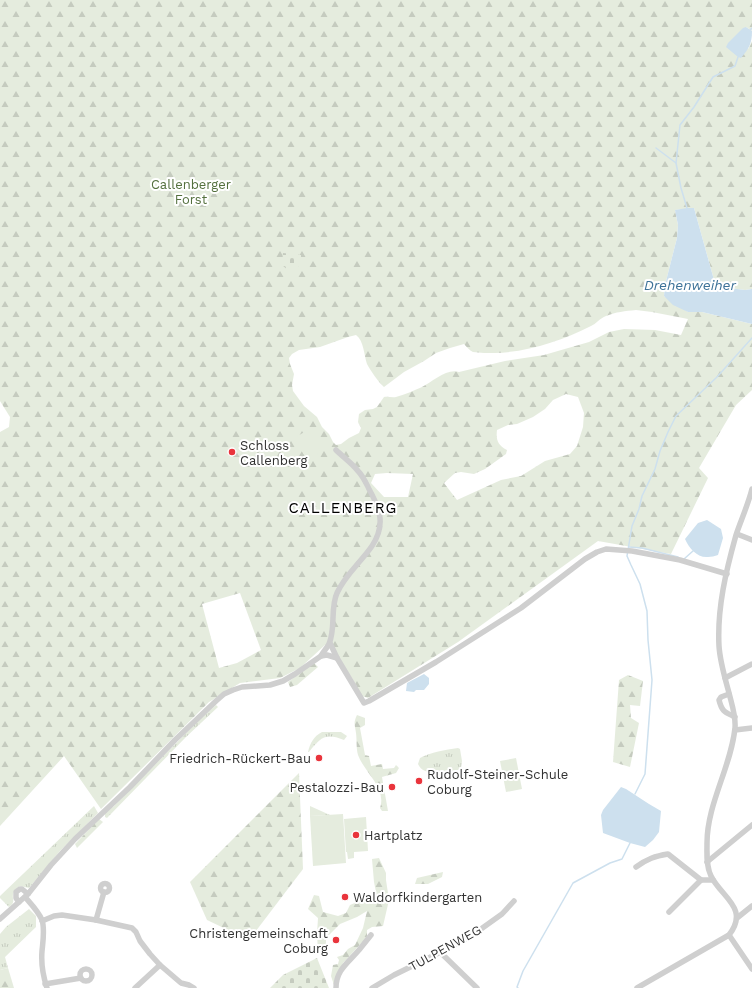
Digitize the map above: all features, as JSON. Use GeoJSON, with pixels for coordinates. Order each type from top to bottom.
{"type":"FeatureCollection","features":[{"type":"Feature","properties":{"kind":"street"},"geometry":{"type":"LineString","coordinates":[[0,919],[20,902],[75,839],[130,787],[175,740],[224,694],[242,687],[270,685],[282,682],[321,656],[330,643],[337,593],[346,578],[372,546],[380,524],[380,514],[377,502],[364,478],[358,470],[336,450]]}},
{"type":"Feature","properties":{"kind":"street"},"geometry":{"type":"LineString","coordinates":[[737,918],[732,903],[710,875],[707,866],[707,842],[709,822],[728,760],[735,730],[734,708],[720,656],[719,623],[721,604],[737,534],[752,489]]}},
{"type":"Feature","properties":{"kind":"street"},"geometry":{"type":"LineString","coordinates":[[737,534],[752,540]]}},
{"type":"Feature","properties":{"kind":"street"},"geometry":{"type":"LineString","coordinates":[[330,643],[337,658],[364,703],[436,662],[521,608],[585,559],[597,552],[606,549],[632,551],[680,560],[727,574]]}},
{"type":"Feature","properties":{"kind":"street"},"geometry":{"type":"LineString","coordinates":[[321,656],[327,655],[337,658]]}},
{"type":"Feature","properties":{"kind":"street"},"geometry":{"type":"LineString","coordinates":[[725,678],[752,664]]}},
{"type":"Feature","properties":{"kind":"street"},"geometry":{"type":"LineString","coordinates":[[729,694],[718,700],[721,708],[735,717]]}},
{"type":"Feature","properties":{"kind":"street"},"geometry":{"type":"LineString","coordinates":[[735,730],[752,728]]}},
{"type":"Feature","properties":{"kind":"street"},"geometry":{"type":"LineString","coordinates":[[707,862],[752,825]]}},
{"type":"Feature","properties":{"kind":"street"},"geometry":{"type":"LineString","coordinates":[[636,867],[644,861],[656,856],[668,854],[702,880],[713,880]]}},
{"type":"Feature","properties":{"kind":"street"},"geometry":{"type":"LineString","coordinates":[[669,912],[702,880]]}},
{"type":"Feature","properties":{"kind":"street"},"geometry":{"type":"LineString","coordinates":[[20,902],[16,896],[16,892],[17,890],[22,889],[42,921],[44,938],[42,952],[46,986],[81,978]]}},
{"type":"Feature","properties":{"kind":"street"},"geometry":{"type":"LineString","coordinates":[[96,920],[104,892]]}},
{"type":"Feature","properties":{"kind":"street","name":"TULPENWEG"},"geometry":{"type":"LineString","coordinates":[[372,988],[474,934],[502,914],[514,901]]}},
{"type":"Feature","properties":{"kind":"street"},"geometry":{"type":"LineString","coordinates":[[637,988],[729,935],[734,928],[737,918],[752,906]]}},
{"type":"Feature","properties":{"kind":"street"},"geometry":{"type":"LineString","coordinates":[[42,921],[58,915],[96,920],[132,928],[136,932],[140,941],[160,965],[181,983],[194,988]]}},
{"type":"Feature","properties":{"kind":"street"},"geometry":{"type":"LineString","coordinates":[[336,988],[336,982],[342,967],[371,935]]}},
{"type":"Feature","properties":{"kind":"street"},"geometry":{"type":"LineString","coordinates":[[729,935],[752,969]]}},
{"type":"Feature","properties":{"kind":"street"},"geometry":{"type":"LineString","coordinates":[[440,952],[477,988]]}},
{"type":"Feature","properties":{"kind":"street"},"geometry":{"type":"LineString","coordinates":[[135,988],[160,965]]}},
{"type":"Feature","properties":{"kind":"green space","name":"Callenberger Forst"},"geometry":{"type":"Polygon","coordinates":[[[0,0],[752,0],[752,31],[746,27],[748,49],[752,41],[752,289],[745,290],[721,287],[714,280],[694,208],[675,210],[678,225],[677,238],[665,285],[664,296],[688,312],[702,312],[752,324],[752,390],[736,405],[699,468],[708,478],[671,554],[598,541],[458,642],[368,698],[362,696],[333,647],[325,645],[300,668],[280,678],[240,683],[209,702],[101,809],[64,756],[0,826],[0,432],[9,427],[10,417],[0,401],[0,0]],[[636,310],[606,316],[593,325],[556,341],[532,348],[507,352],[481,353],[473,352],[464,344],[450,348],[436,353],[404,372],[384,387],[367,364],[361,341],[356,335],[320,347],[299,350],[292,354],[289,358],[294,374],[292,385],[293,391],[304,406],[317,417],[322,427],[329,434],[336,445],[341,444],[359,433],[361,428],[358,422],[359,414],[365,410],[377,407],[384,397],[394,397],[406,394],[450,372],[459,372],[505,361],[544,355],[589,342],[609,332],[624,329],[655,330],[681,335],[688,319],[636,310]],[[566,394],[553,400],[545,409],[533,417],[497,430],[498,442],[507,450],[506,454],[485,469],[474,474],[461,472],[455,473],[444,483],[457,500],[501,480],[521,476],[545,461],[570,454],[577,446],[583,427],[584,413],[578,397],[566,394]],[[375,474],[371,483],[384,497],[408,497],[413,474],[375,474]],[[240,593],[202,604],[219,668],[237,663],[261,650],[240,593]]]}},
{"type":"Feature","properties":{"kind":"green space"},"geometry":{"type":"Polygon","coordinates":[[[283,253],[301,255],[301,265],[289,271],[282,265],[283,253]]]}},
{"type":"Feature","properties":{"kind":"green space"},"geometry":{"type":"Polygon","coordinates":[[[308,430],[321,452],[307,460],[294,438],[308,430]]]}},
{"type":"Feature","properties":{"kind":"green space"},"geometry":{"type":"Polygon","coordinates":[[[314,663],[318,667],[297,685],[290,687],[288,682],[314,663]]]}},
{"type":"Feature","properties":{"kind":"green space"},"geometry":{"type":"Polygon","coordinates":[[[628,675],[643,681],[640,706],[630,705],[631,718],[639,723],[630,767],[613,762],[619,680],[628,675]]]}},
{"type":"Feature","properties":{"kind":"green space"},"geometry":{"type":"Polygon","coordinates":[[[216,705],[218,707],[186,737],[107,818],[105,817],[105,813],[114,806],[199,720],[216,705]]]}},
{"type":"Feature","properties":{"kind":"green space"},"geometry":{"type":"Polygon","coordinates":[[[357,715],[365,718],[365,725],[360,728],[365,755],[369,756],[371,766],[382,764],[383,769],[394,768],[396,765],[399,768],[396,773],[382,777],[388,811],[382,811],[380,808],[381,801],[378,787],[358,755],[355,724],[357,715]]]}},
{"type":"Feature","properties":{"kind":"green space"},"geometry":{"type":"Polygon","coordinates":[[[322,732],[341,732],[347,736],[344,740],[332,737],[324,738],[316,743],[308,752],[313,740],[322,732]]]}},
{"type":"Feature","properties":{"kind":"green space"},"geometry":{"type":"Polygon","coordinates":[[[458,748],[460,749],[462,761],[461,768],[458,770],[436,773],[425,771],[418,764],[420,758],[429,754],[458,748]]]}},
{"type":"Feature","properties":{"kind":"green space"},"geometry":{"type":"Polygon","coordinates":[[[516,758],[522,789],[506,792],[500,761],[516,758]]]}},
{"type":"Feature","properties":{"kind":"green space"},"geometry":{"type":"Polygon","coordinates":[[[299,773],[303,869],[249,940],[207,920],[190,882],[299,773]]]}},
{"type":"Feature","properties":{"kind":"green space"},"geometry":{"type":"Polygon","coordinates":[[[94,806],[98,813],[60,851],[29,888],[20,886],[14,891],[13,902],[9,907],[0,898],[0,896],[94,806]]]}},
{"type":"Feature","properties":{"kind":"green space"},"geometry":{"type":"Polygon","coordinates":[[[310,806],[330,815],[310,816],[310,806]]]}},
{"type":"Feature","properties":{"kind":"green space"},"geometry":{"type":"Polygon","coordinates":[[[343,814],[346,863],[313,866],[310,816],[343,814]]]}},
{"type":"Feature","properties":{"kind":"green space","name":"Hartplatz"},"geometry":{"type":"Polygon","coordinates":[[[366,817],[368,851],[354,852],[354,858],[348,859],[346,852],[344,819],[366,817]]]}},
{"type":"Feature","properties":{"kind":"green space"},"geometry":{"type":"Polygon","coordinates":[[[99,819],[103,822],[77,848],[75,844],[99,819]]]}},
{"type":"Feature","properties":{"kind":"green space"},"geometry":{"type":"Polygon","coordinates":[[[379,858],[386,873],[389,900],[383,926],[372,927],[367,930],[367,937],[343,963],[334,985],[331,976],[333,965],[338,964],[339,960],[337,957],[343,955],[348,949],[355,945],[363,928],[367,911],[340,924],[326,938],[326,943],[329,948],[327,952],[318,952],[318,918],[308,909],[314,895],[319,896],[323,912],[338,916],[346,913],[350,905],[362,900],[368,904],[373,901],[376,892],[372,859],[379,858]]]}},
{"type":"Feature","properties":{"kind":"green space"},"geometry":{"type":"Polygon","coordinates":[[[443,872],[442,877],[428,884],[415,884],[417,878],[443,872]]]}},
{"type":"Feature","properties":{"kind":"green space"},"geometry":{"type":"Polygon","coordinates":[[[29,909],[36,916],[36,927],[5,957],[8,968],[0,970],[0,934],[6,927],[29,909]]]}},
{"type":"Feature","properties":{"kind":"green space"},"geometry":{"type":"Polygon","coordinates":[[[317,958],[329,988],[270,988],[283,975],[317,958]]]}},
{"type":"Feature","properties":{"kind":"green space"},"geometry":{"type":"Polygon","coordinates":[[[8,968],[14,988],[0,988],[0,970],[8,968]]]}},
{"type":"Feature","properties":{"kind":"water"},"geometry":{"type":"Polygon","coordinates":[[[746,27],[752,31],[751,43],[741,58],[726,47],[743,28],[746,27]]]}},
{"type":"Feature","properties":{"kind":"water","name":"Drehenweiher"},"geometry":{"type":"Polygon","coordinates":[[[694,208],[714,280],[721,287],[745,290],[752,289],[752,324],[702,312],[688,312],[673,305],[664,296],[665,285],[677,238],[678,225],[675,210],[694,208]]]}},
{"type":"Feature","properties":{"kind":"water"},"geometry":{"type":"Polygon","coordinates":[[[707,520],[721,529],[723,538],[718,555],[704,557],[700,556],[691,549],[685,539],[698,523],[707,520]]]}},
{"type":"Feature","properties":{"kind":"water"},"geometry":{"type":"Polygon","coordinates":[[[424,674],[429,678],[429,684],[424,690],[416,690],[414,692],[406,691],[407,683],[424,674]]]}},
{"type":"Feature","properties":{"kind":"water"},"geometry":{"type":"Polygon","coordinates":[[[621,787],[661,811],[659,832],[645,847],[603,833],[601,815],[603,810],[621,787]]]}},
{"type":"Feature","properties":{"kind":"waterway"},"geometry":{"type":"LineString","coordinates":[[687,208],[676,163],[680,125],[694,107],[713,77],[735,66],[738,57]]}},
{"type":"Feature","properties":{"kind":"waterway"},"geometry":{"type":"LineString","coordinates":[[656,148],[676,163]]}},
{"type":"Feature","properties":{"kind":"waterway"},"geometry":{"type":"LineString","coordinates":[[635,794],[645,774],[652,680],[647,611],[640,584],[627,556],[632,526],[639,509],[642,496],[655,469],[660,451],[676,416],[717,377],[752,338]]}},
{"type":"Feature","properties":{"kind":"waterway"},"geometry":{"type":"LineString","coordinates":[[629,547],[642,548],[678,557]]}},
{"type":"Feature","properties":{"kind":"waterway"},"geometry":{"type":"LineString","coordinates":[[684,559],[693,551]]}},
{"type":"Feature","properties":{"kind":"waterway"},"geometry":{"type":"LineString","coordinates":[[518,988],[517,987],[523,971],[573,883],[610,863],[622,859],[630,843]]}},
{"type":"Feature","properties":{"kind":"place","name":"Schloss Callenberg"},"geometry":{"type":"Point","coordinates":[232,452]}},
{"type":"Feature","properties":{"kind":"place","name":"Friedrich-Rückert-Bau"},"geometry":{"type":"Point","coordinates":[319,758]}},
{"type":"Feature","properties":{"kind":"place","name":"Rudolf-Steiner-Schule Coburg"},"geometry":{"type":"Point","coordinates":[419,781]}},
{"type":"Feature","properties":{"kind":"place","name":"Pestalozzi-Bau"},"geometry":{"type":"Point","coordinates":[392,787]}},
{"type":"Feature","properties":{"kind":"place","name":"Hartplatz"},"geometry":{"type":"Point","coordinates":[356,835]}},
{"type":"Feature","properties":{"kind":"place","name":"Waldorfkindergarten"},"geometry":{"type":"Point","coordinates":[345,897]}},
{"type":"Feature","properties":{"kind":"place","name":"Christengemeinschaft Coburg"},"geometry":{"type":"Point","coordinates":[336,940]}},
{"type":"Feature","properties":{"kind":"district","name":"CALLENBERG"},"geometry":{"type":"Point","coordinates":[343,508]}}]}
